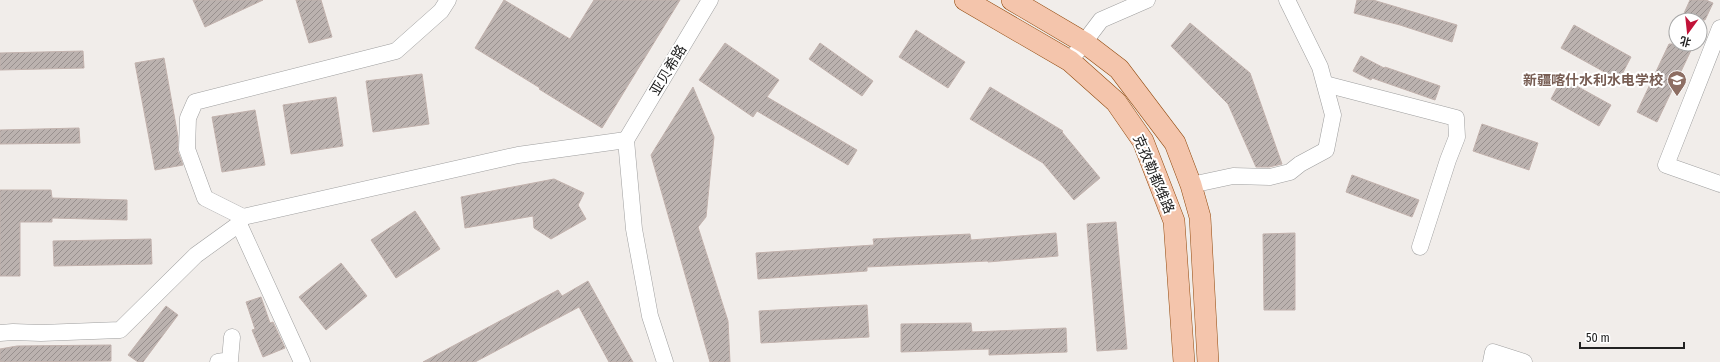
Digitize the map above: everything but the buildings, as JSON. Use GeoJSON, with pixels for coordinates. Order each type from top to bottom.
{"type":"FeatureCollection","features":[{"type":"Feature","properties":{"kind":"main road","name":"克孜勒都维路"},"geometry":{"type":"LineString","coordinates":[[965,0],[1070,61],[1116,102],[1142,141],[1174,221],[1184,362]]}},
{"type":"Feature","properties":{"kind":"main road","name":"克孜勒都维路"},"geometry":{"type":"LineString","coordinates":[[1012,0],[1085,43],[1119,69],[1144,100],[1175,143],[1191,185],[1200,217],[1208,362]]}},
{"type":"Feature","properties":{"kind":"street"},"geometry":{"type":"LineString","coordinates":[[302,362],[241,220],[205,198],[187,149],[188,118],[195,102],[396,51],[441,11],[448,0]]}},
{"type":"Feature","properties":{"kind":"street","name":"亚贝希路"},"geometry":{"type":"LineString","coordinates":[[626,140],[710,0]]}},
{"type":"Feature","properties":{"kind":"street"},"geometry":{"type":"LineString","coordinates":[[1070,61],[1101,20],[1147,0]]}},
{"type":"Feature","properties":{"kind":"street"},"geometry":{"type":"LineString","coordinates":[[1191,185],[1233,176],[1270,177],[1290,172],[1300,164],[1326,150],[1333,115],[1325,84],[1320,67],[1287,0]]}},
{"type":"Feature","properties":{"kind":"street"},"geometry":{"type":"LineString","coordinates":[[1720,28],[1666,165],[1720,184]]}},
{"type":"Feature","properties":{"kind":"street"},"geometry":{"type":"LineString","coordinates":[[1325,84],[1456,118],[1457,137],[1420,247]]}},
{"type":"Feature","properties":{"kind":"street"},"geometry":{"type":"LineString","coordinates":[[0,333],[120,330],[196,255],[241,220],[518,155],[626,140],[634,230],[650,316],[665,362]]}},
{"type":"Feature","properties":{"kind":"street"},"geometry":{"type":"LineString","coordinates":[[218,362],[230,360],[232,337]]}},
{"type":"Feature","properties":{"kind":"street"},"geometry":{"type":"LineString","coordinates":[[1491,362],[1492,352],[1524,362]]}},
{"type":"Feature","properties":{"kind":"place","name":"新疆喀什水利水电学校"},"geometry":{"type":"Point","coordinates":[1677,97]}}]}
